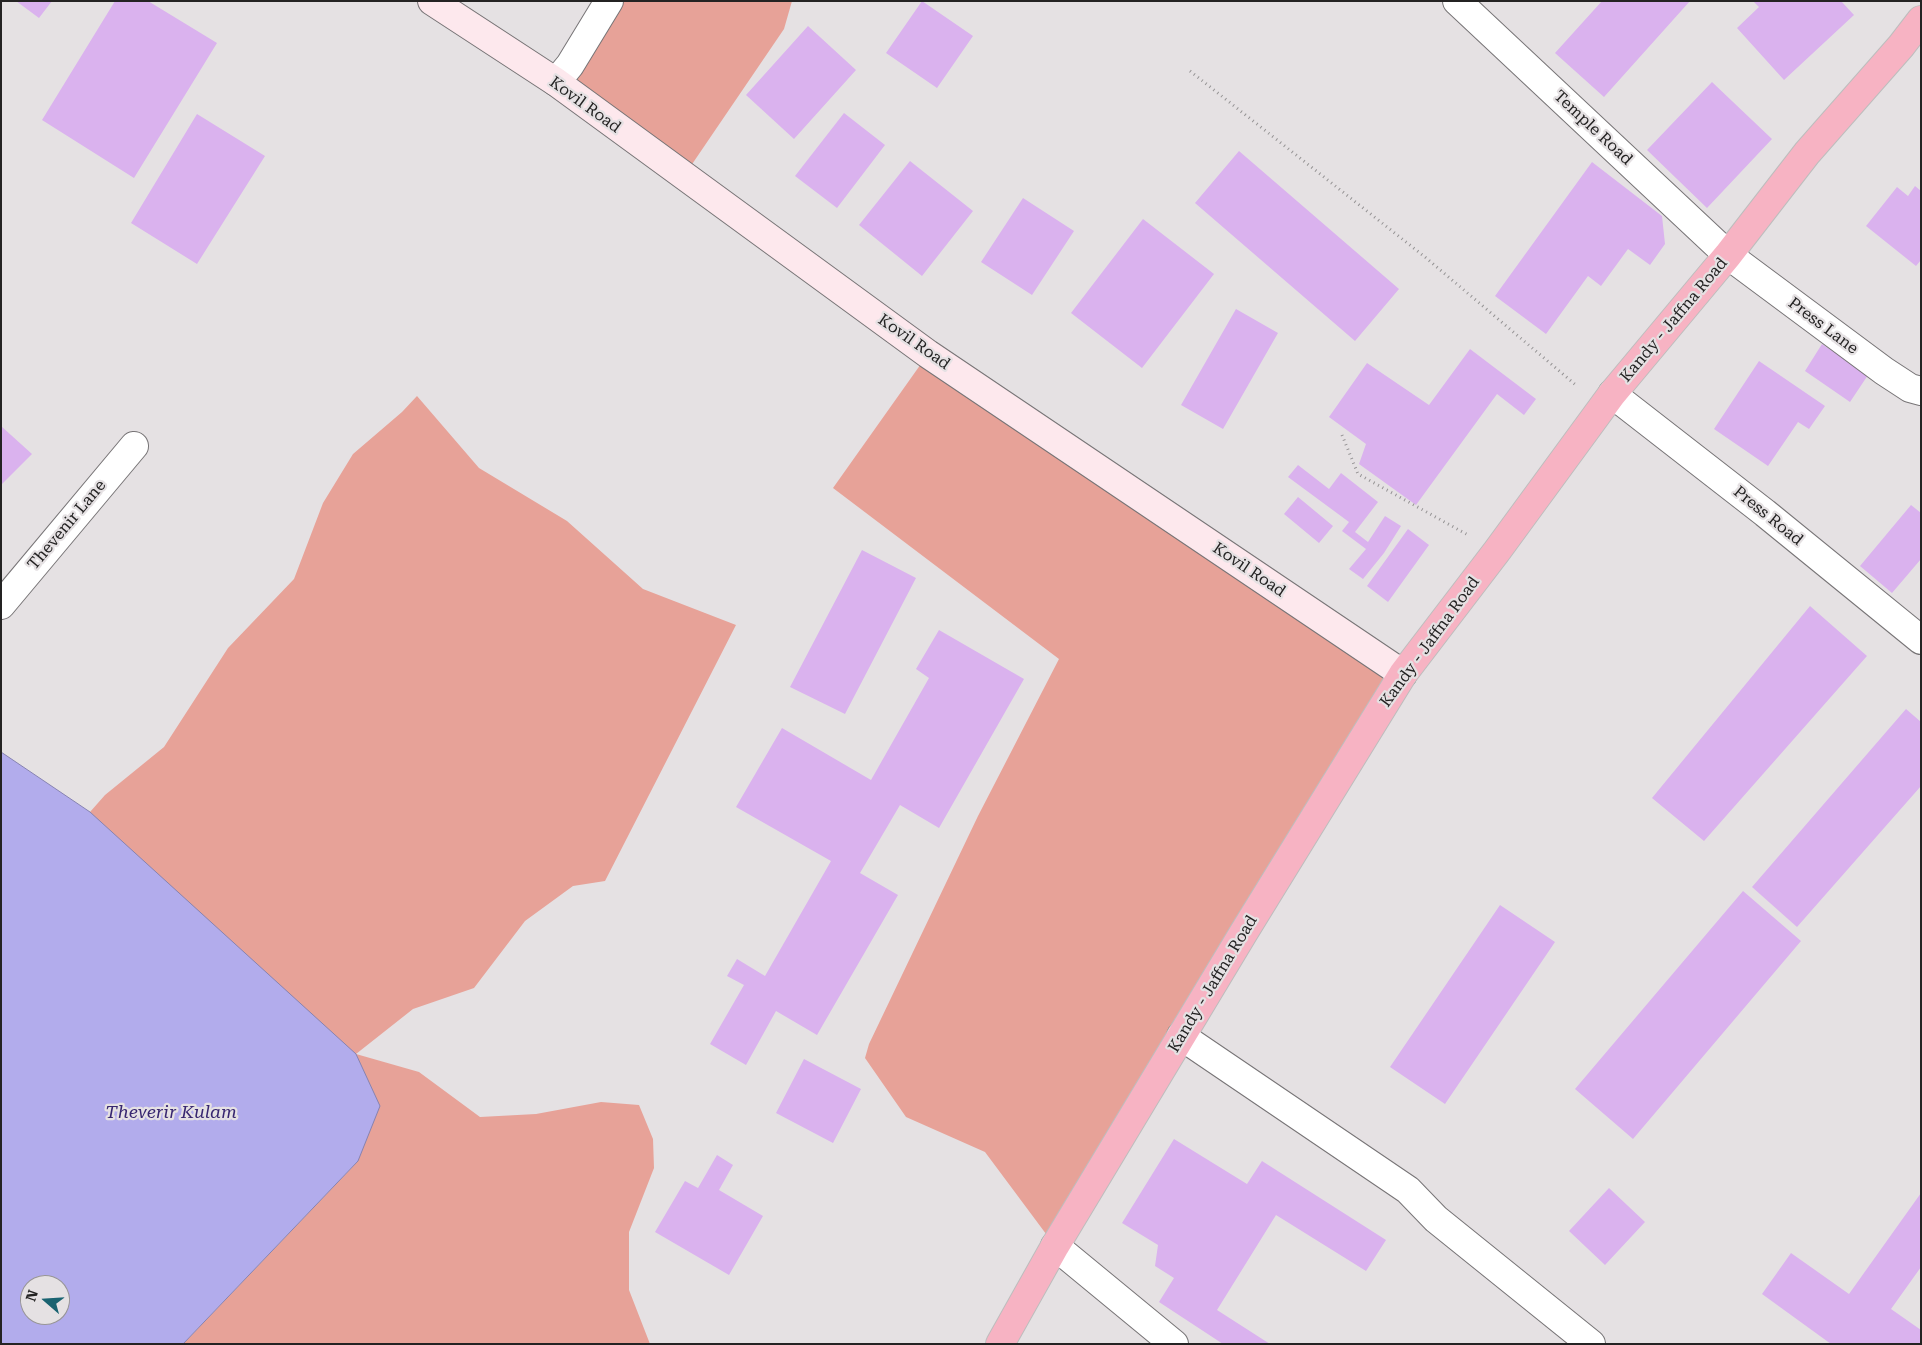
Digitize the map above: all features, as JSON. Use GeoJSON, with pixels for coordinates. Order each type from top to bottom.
{"type":"FeatureCollection","features":[{"type":"Feature","properties":{"kind":"highway","name":"Kandy - Jaffna Road"},"geometry":{"type":"LineString","coordinates":[[1000,1344],[1055,1246],[1181,1036],[1403,674],[1497,551],[1607,401],[1728,256],[1806,153],[1901,46],[1921,20]]}},
{"type":"Feature","properties":{"kind":"street","name":"Kovil Road"},"geometry":{"type":"LineString","coordinates":[[432,1],[556,82],[928,354],[1403,674]]}},
{"type":"Feature","properties":{"kind":"street"},"geometry":{"type":"LineString","coordinates":[[556,82],[570,65],[608,1]]}},
{"type":"Feature","properties":{"kind":"street","name":"Temple Road"},"geometry":{"type":"LineString","coordinates":[[1457,1],[1728,256]]}},
{"type":"Feature","properties":{"kind":"street","name":"Press Lane"},"geometry":{"type":"LineString","coordinates":[[1728,256],[1884,371],[1910,388],[1921,391]]}},
{"type":"Feature","properties":{"kind":"street","name":"Press Road"},"geometry":{"type":"LineString","coordinates":[[1607,401],[1758,508],[1921,640]]}},
{"type":"Feature","properties":{"kind":"street","name":"Thevenir Lane"},"geometry":{"type":"LineString","coordinates":[[1,605],[134,446]]}},
{"type":"Feature","properties":{"kind":"street"},"geometry":{"type":"LineString","coordinates":[[1181,1036],[1408,1190],[1436,1219],[1591,1344]]}},
{"type":"Feature","properties":{"kind":"street"},"geometry":{"type":"LineString","coordinates":[[1055,1246],[1174,1344]]}},
{"type":"Feature","properties":{"kind":"path"},"geometry":{"type":"LineString","coordinates":[[1190,71],[1607,401]]}},
{"type":"Feature","properties":{"kind":"path"},"geometry":{"type":"LineString","coordinates":[[1342,435],[1358,474],[1497,551]]}},
{"type":"Feature","properties":{"kind":"shaded area"},"geometry":{"type":"Polygon","coordinates":[[[609,1],[792,1],[784,29],[684,176],[556,82],[609,1]]]}},
{"type":"Feature","properties":{"kind":"shaded area"},"geometry":{"type":"Polygon","coordinates":[[[928,354],[1403,674],[1055,1246],[985,1152],[906,1117],[865,1058],[869,1044],[978,816],[1059,659],[833,488],[928,354]]]}},
{"type":"Feature","properties":{"kind":"shaded area"},"geometry":{"type":"Polygon","coordinates":[[[417,396],[479,468],[567,521],[643,589],[736,625],[605,881],[573,886],[525,921],[474,988],[413,1009],[356,1054],[419,1072],[480,1117],[536,1114],[601,1102],[639,1105],[653,1139],[654,1168],[629,1232],[629,1290],[650,1344],[183,1344],[358,1161],[90,812],[105,795],[164,747],[228,648],[294,579],[323,503],[353,454],[402,412],[417,396]]]}},
{"type":"Feature","properties":{"kind":"water","name":"Theverir Kulam"},"geometry":{"type":"Polygon","coordinates":[[[1,752],[90,812],[356,1054],[380,1106],[358,1161],[183,1344],[1,1344],[1,752]]]}},
{"type":"Feature","properties":{"kind":"building"},"geometry":{"type":"Polygon","coordinates":[[[16,1],[52,1],[39,18],[16,1]]]}},
{"type":"Feature","properties":{"kind":"building"},"geometry":{"type":"Polygon","coordinates":[[[115,1],[148,1],[217,43],[134,178],[42,120],[115,1]]]}},
{"type":"Feature","properties":{"kind":"building"},"geometry":{"type":"Polygon","coordinates":[[[922,1],[973,36],[937,88],[886,53],[922,1]]]}},
{"type":"Feature","properties":{"kind":"building"},"geometry":{"type":"Polygon","coordinates":[[[1602,1],[1690,1],[1604,97],[1555,53],[1602,1]]]}},
{"type":"Feature","properties":{"kind":"building"},"geometry":{"type":"Polygon","coordinates":[[[1753,1],[1841,1],[1854,15],[1784,80],[1737,28],[1759,7],[1753,1]]]}},
{"type":"Feature","properties":{"kind":"building"},"geometry":{"type":"Polygon","coordinates":[[[808,26],[856,70],[794,139],[746,95],[808,26]]]}},
{"type":"Feature","properties":{"kind":"building"},"geometry":{"type":"Polygon","coordinates":[[[1712,82],[1772,139],[1707,208],[1647,150],[1712,82]]]}},
{"type":"Feature","properties":{"kind":"building"},"geometry":{"type":"Polygon","coordinates":[[[844,113],[885,145],[837,208],[795,176],[844,113]]]}},
{"type":"Feature","properties":{"kind":"building"},"geometry":{"type":"Polygon","coordinates":[[[197,114],[265,156],[197,264],[131,223],[197,114]]]}},
{"type":"Feature","properties":{"kind":"building"},"geometry":{"type":"Polygon","coordinates":[[[1239,151],[1399,289],[1355,341],[1195,203],[1239,151]]]}},
{"type":"Feature","properties":{"kind":"building"},"geometry":{"type":"Polygon","coordinates":[[[910,161],[973,211],[922,276],[859,225],[910,161]]]}},
{"type":"Feature","properties":{"kind":"building"},"geometry":{"type":"Polygon","coordinates":[[[1592,162],[1662,216],[1665,244],[1650,265],[1628,249],[1601,286],[1588,276],[1546,334],[1495,296],[1592,162]]]}},
{"type":"Feature","properties":{"kind":"building"},"geometry":{"type":"Polygon","coordinates":[[[1915,186],[1921,191],[1921,260],[1916,266],[1866,226],[1897,187],[1908,196],[1915,186]]]}},
{"type":"Feature","properties":{"kind":"building"},"geometry":{"type":"Polygon","coordinates":[[[1023,198],[1074,231],[1032,295],[981,262],[1023,198]]]}},
{"type":"Feature","properties":{"kind":"building"},"geometry":{"type":"Polygon","coordinates":[[[1143,219],[1214,274],[1142,368],[1071,313],[1143,219]]]}},
{"type":"Feature","properties":{"kind":"building"},"geometry":{"type":"Polygon","coordinates":[[[1236,309],[1278,333],[1223,429],[1181,405],[1236,309]]]}},
{"type":"Feature","properties":{"kind":"building"},"geometry":{"type":"Polygon","coordinates":[[[1822,344],[1868,375],[1850,402],[1805,371],[1822,344]]]}},
{"type":"Feature","properties":{"kind":"building"},"geometry":{"type":"Polygon","coordinates":[[[1470,349],[1536,399],[1524,415],[1497,394],[1416,505],[1359,464],[1366,444],[1329,417],[1367,363],[1429,405],[1470,349]]]}},
{"type":"Feature","properties":{"kind":"building"},"geometry":{"type":"Polygon","coordinates":[[[1759,361],[1825,406],[1809,429],[1798,422],[1768,466],[1714,429],[1759,361]]]}},
{"type":"Feature","properties":{"kind":"building"},"geometry":{"type":"Polygon","coordinates":[[[1,426],[32,454],[1,485],[1,426]]]}},
{"type":"Feature","properties":{"kind":"building"},"geometry":{"type":"Polygon","coordinates":[[[1298,465],[1329,489],[1341,473],[1378,502],[1355,532],[1368,542],[1385,516],[1401,526],[1384,553],[1363,579],[1349,569],[1366,549],[1342,531],[1349,522],[1288,477],[1298,465]]]}},
{"type":"Feature","properties":{"kind":"building"},"geometry":{"type":"Polygon","coordinates":[[[1298,497],[1333,526],[1319,543],[1284,514],[1298,497]]]}},
{"type":"Feature","properties":{"kind":"building"},"geometry":{"type":"Polygon","coordinates":[[[1911,505],[1921,513],[1921,559],[1892,593],[1860,566],[1911,505]]]}},
{"type":"Feature","properties":{"kind":"building"},"geometry":{"type":"Polygon","coordinates":[[[1408,529],[1429,545],[1388,602],[1367,586],[1408,529]]]}},
{"type":"Feature","properties":{"kind":"building"},"geometry":{"type":"Polygon","coordinates":[[[862,550],[916,578],[845,714],[790,687],[862,550]]]}},
{"type":"Feature","properties":{"kind":"building"},"geometry":{"type":"Polygon","coordinates":[[[1810,606],[1867,656],[1704,841],[1652,798],[1810,606]]]}},
{"type":"Feature","properties":{"kind":"building"},"geometry":{"type":"Polygon","coordinates":[[[939,630],[1024,679],[939,828],[900,805],[860,873],[898,895],[817,1035],[776,1011],[746,1065],[710,1044],[744,985],[727,976],[737,959],[765,976],[831,861],[736,807],[782,728],[871,780],[929,678],[916,669],[939,630]]]}},
{"type":"Feature","properties":{"kind":"building"},"geometry":{"type":"Polygon","coordinates":[[[1906,709],[1921,722],[1921,786],[1797,927],[1752,887],[1906,709]]]}},
{"type":"Feature","properties":{"kind":"building"},"geometry":{"type":"Polygon","coordinates":[[[1743,891],[1801,941],[1633,1139],[1575,1089],[1743,891]]]}},
{"type":"Feature","properties":{"kind":"building"},"geometry":{"type":"Polygon","coordinates":[[[1500,905],[1555,942],[1445,1104],[1390,1067],[1500,905]]]}},
{"type":"Feature","properties":{"kind":"building"},"geometry":{"type":"Polygon","coordinates":[[[804,1059],[861,1089],[833,1143],[776,1113],[804,1059]]]}},
{"type":"Feature","properties":{"kind":"building"},"geometry":{"type":"Polygon","coordinates":[[[1174,1139],[1247,1184],[1262,1161],[1386,1240],[1366,1271],[1276,1215],[1217,1310],[1270,1344],[1223,1344],[1159,1302],[1174,1278],[1155,1266],[1158,1245],[1122,1223],[1174,1139]]]}},
{"type":"Feature","properties":{"kind":"building"},"geometry":{"type":"Polygon","coordinates":[[[717,1155],[733,1165],[719,1190],[763,1216],[729,1275],[655,1232],[685,1181],[698,1188],[717,1155]]]}},
{"type":"Feature","properties":{"kind":"building"},"geometry":{"type":"Polygon","coordinates":[[[1609,1188],[1645,1222],[1605,1265],[1569,1231],[1609,1188]]]}},
{"type":"Feature","properties":{"kind":"building"},"geometry":{"type":"Polygon","coordinates":[[[1921,1193],[1921,1267],[1891,1309],[1921,1330],[1921,1344],[1831,1344],[1762,1294],[1791,1253],[1849,1294],[1921,1193]]]}}]}
